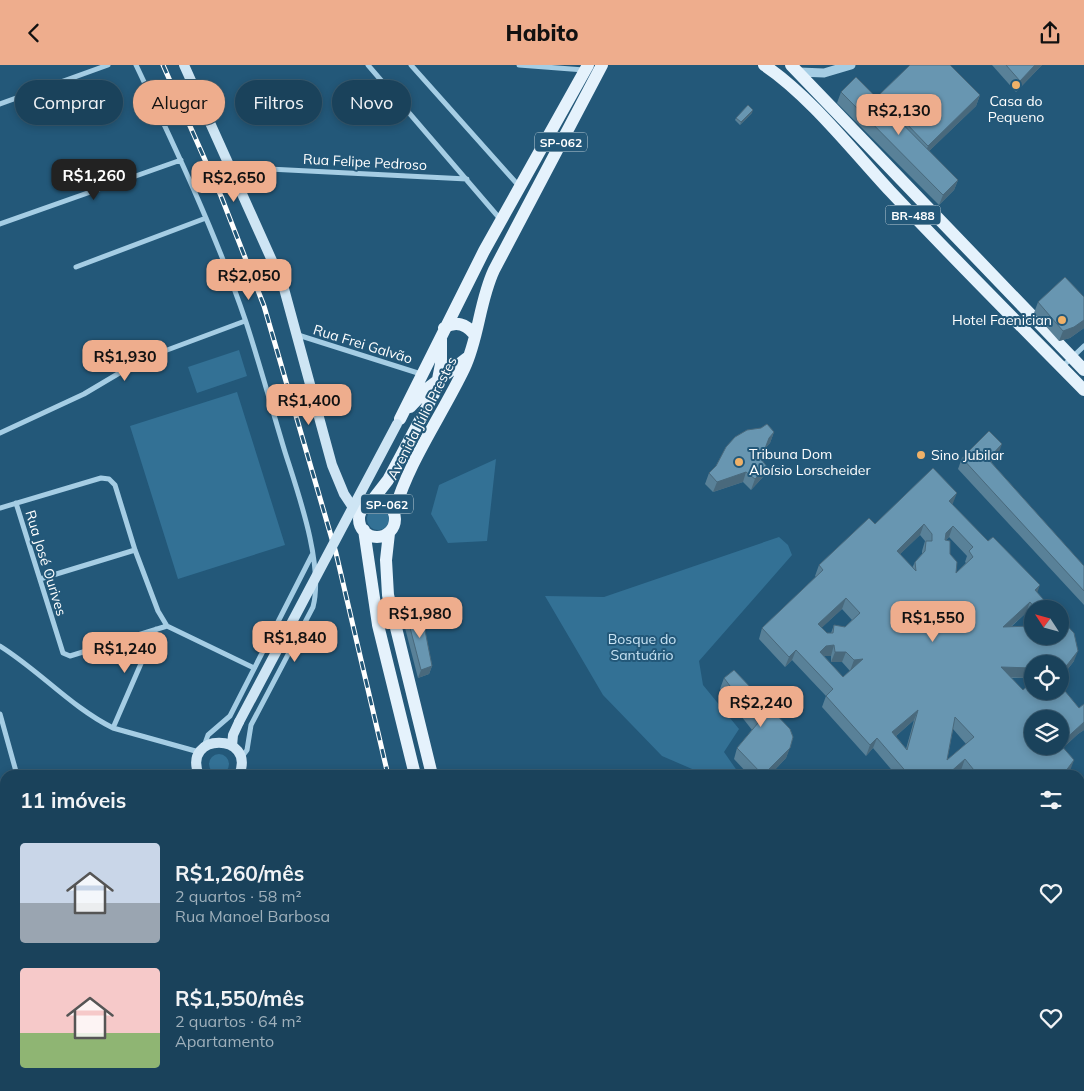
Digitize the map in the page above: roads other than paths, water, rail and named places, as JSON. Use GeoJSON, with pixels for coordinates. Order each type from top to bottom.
{"type":"FeatureCollection","features":[{"type":"Feature","properties":{"kind":"main road"},"geometry":{"type":"LineString","coordinates":[[184,65],[283,285],[332,465],[339,485],[362,524]]}},
{"type":"Feature","properties":{"kind":"main road","name":"Avenida Júlio Prestes"},"geometry":{"type":"LineString","coordinates":[[394,513],[406,481],[469,357],[488,282],[602,65]]}},
{"type":"Feature","properties":{"kind":"main road","name":"BR-488"},"geometry":{"type":"LineString","coordinates":[[764,65],[776,73],[805,100],[875,175],[1084,390]]}},
{"type":"Feature","properties":{"kind":"main road","name":"Avenida Júlio Prestes"},"geometry":{"type":"LineString","coordinates":[[227,744],[399,421],[442,332],[501,220],[586,67]]}},
{"type":"Feature","properties":{"kind":"main road","name":"BR-488"},"geometry":{"type":"LineString","coordinates":[[795,68],[1084,370]]}},
{"type":"Feature","properties":{"kind":"main road"},"geometry":{"type":"LineString","coordinates":[[875,175],[886,163]]}},
{"type":"Feature","properties":{"kind":"main road"},"geometry":{"type":"LineString","coordinates":[[522,183],[538,187]]}},
{"type":"Feature","properties":{"kind":"main road"},"geometry":{"type":"LineString","coordinates":[[442,332],[458,323],[467,326],[474,334]]}},
{"type":"Feature","properties":{"kind":"main road","name":"Avenida Júlio Prestes"},"geometry":{"type":"LineString","coordinates":[[369,503],[388,480],[439,380],[442,332]]}},
{"type":"Feature","properties":{"kind":"main road"},"geometry":{"type":"LineString","coordinates":[[399,421],[423,393],[469,357]]}},
{"type":"Feature","properties":{"kind":"main road","name":"SP-062"},"geometry":{"type":"LineString","coordinates":[[414,770],[376,617],[362,524],[369,503],[377,501],[388,504],[394,513],[394,524],[389,533],[386,559],[388,595],[431,770]]}},
{"type":"Feature","properties":{"kind":"main road"},"geometry":{"type":"LineString","coordinates":[[350,502],[369,503]]}},
{"type":"Feature","properties":{"kind":"main road","name":"SP-062"},"geometry":{"type":"LineString","coordinates":[[362,524],[368,534],[378,537],[389,533]]}},
{"type":"Feature","properties":{"kind":"main road"},"geometry":{"type":"LineString","coordinates":[[196,770],[202,749],[212,743],[227,744],[241,758],[240,770]]}},
{"type":"Feature","properties":{"kind":"main road"},"geometry":{"type":"LineString","coordinates":[[409,770],[410,758]]}},
{"type":"Feature","properties":{"kind":"street"},"geometry":{"type":"LineString","coordinates":[[0,104],[108,65]]}},
{"type":"Feature","properties":{"kind":"street"},"geometry":{"type":"LineString","coordinates":[[136,65],[206,218],[245,321],[305,519],[312,555],[316,593],[313,607],[251,725],[247,750],[241,758]]}},
{"type":"Feature","properties":{"kind":"street"},"geometry":{"type":"LineString","coordinates":[[368,65],[468,179],[501,220]]}},
{"type":"Feature","properties":{"kind":"street"},"geometry":{"type":"LineString","coordinates":[[411,65],[522,183]]}},
{"type":"Feature","properties":{"kind":"street"},"geometry":{"type":"LineString","coordinates":[[519,65],[586,67]]}},
{"type":"Feature","properties":{"kind":"street"},"geometry":{"type":"LineString","coordinates":[[795,68],[824,73],[851,65]]}},
{"type":"Feature","properties":{"kind":"street"},"geometry":{"type":"LineString","coordinates":[[0,224],[181,160]]}},
{"type":"Feature","properties":{"kind":"street","name":"Rua Felipe Pedroso"},"geometry":{"type":"LineString","coordinates":[[231,167],[468,179]]}},
{"type":"Feature","properties":{"kind":"street"},"geometry":{"type":"LineString","coordinates":[[76,267],[206,218]]}},
{"type":"Feature","properties":{"kind":"street"},"geometry":{"type":"LineString","coordinates":[[0,433],[84,395],[143,359],[245,321]]}},
{"type":"Feature","properties":{"kind":"street","name":"Rua Frei Galvão"},"geometry":{"type":"LineString","coordinates":[[298,335],[422,374]]}},
{"type":"Feature","properties":{"kind":"street"},"geometry":{"type":"LineString","coordinates":[[1062,367],[1084,345]]}},
{"type":"Feature","properties":{"kind":"street"},"geometry":{"type":"LineString","coordinates":[[0,508],[101,477],[110,479],[115,485],[135,550],[158,611],[167,626],[254,668]]}},
{"type":"Feature","properties":{"kind":"street","name":"Rua José Ourives"},"geometry":{"type":"LineString","coordinates":[[16,503],[61,650],[66,656],[156,629]]}},
{"type":"Feature","properties":{"kind":"street"},"geometry":{"type":"LineString","coordinates":[[40,579],[135,550]]}},
{"type":"Feature","properties":{"kind":"street"},"geometry":{"type":"LineString","coordinates":[[0,646],[75,705],[113,727],[202,749],[208,735],[230,716],[312,555]]}},
{"type":"Feature","properties":{"kind":"street"},"geometry":{"type":"LineString","coordinates":[[113,727],[156,629],[167,626]]}},
{"type":"Feature","properties":{"kind":"street"},"geometry":{"type":"LineString","coordinates":[[0,714],[16,770]]}},
{"type":"Feature","properties":{"kind":"railway"},"geometry":{"type":"LineString","coordinates":[[163,65],[221,196],[264,306],[336,553],[387,770]]}},
{"type":"Feature","properties":{"kind":"place","name":"Casa do Pequeno"},"geometry":{"type":"Point","coordinates":[1016,85]}},
{"type":"Feature","properties":{"kind":"place","name":"Hotel Faenician"},"geometry":{"type":"Point","coordinates":[1062,320]}},
{"type":"Feature","properties":{"kind":"place","name":"Sino Jubilar"},"geometry":{"type":"Point","coordinates":[921,455]}},
{"type":"Feature","properties":{"kind":"place","name":"Tribuna Dom Aloísio Lorscheider"},"geometry":{"type":"Point","coordinates":[739,462]}},
{"type":"Feature","properties":{"kind":"park label","name":"Bosque do Santuário"},"geometry":{"type":"Point","coordinates":[642,647]}}]}
